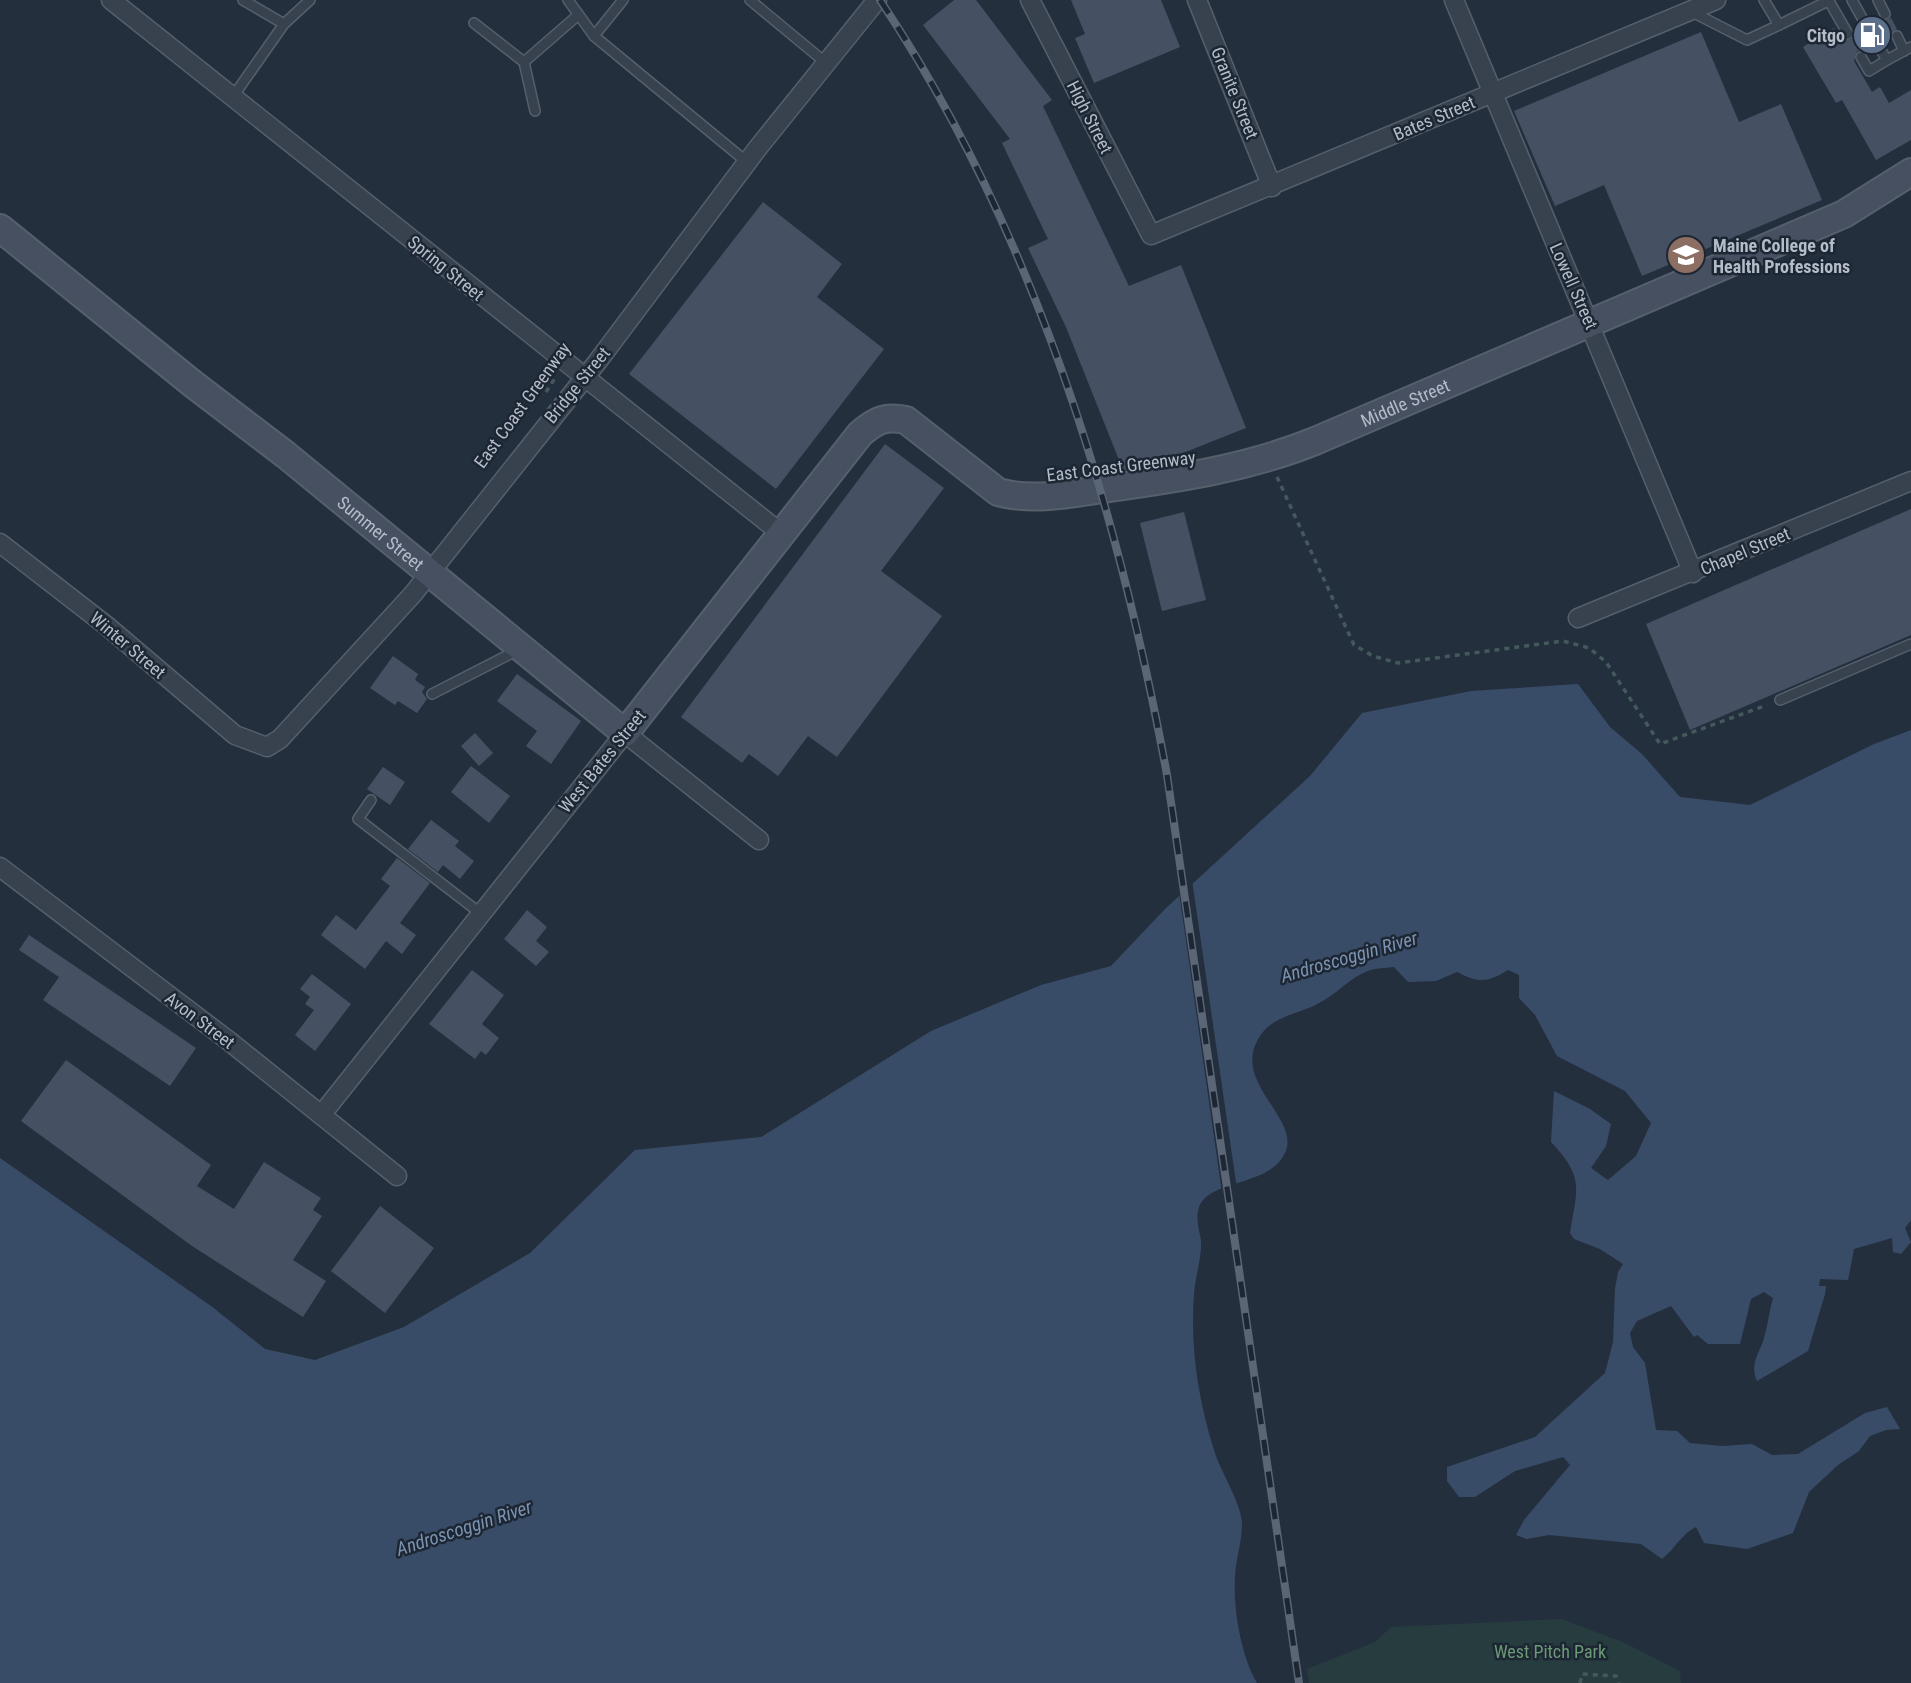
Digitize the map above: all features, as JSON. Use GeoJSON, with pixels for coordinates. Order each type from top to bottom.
{"type":"FeatureCollection","features":[{"type":"Feature","properties":{"kind":"street","name":"Spring Street"},"geometry":{"type":"LineString","coordinates":[[111,0],[232,99],[782,534]]}},
{"type":"Feature","properties":{"kind":"street","name":"Bridge Street"},"geometry":{"type":"LineString","coordinates":[[256,744],[267,747],[279,739],[430,573],[583,376],[598,361],[747,163],[877,0]]}},
{"type":"Feature","properties":{"kind":"street","name":"High Street"},"geometry":{"type":"LineString","coordinates":[[1030,0],[1151,235]]}},
{"type":"Feature","properties":{"kind":"street","name":"Granite Street"},"geometry":{"type":"LineString","coordinates":[[1197,0],[1272,187]]}},
{"type":"Feature","properties":{"kind":"street","name":"Lowell Street"},"geometry":{"type":"LineString","coordinates":[[1454,0],[1693,573]]}},
{"type":"Feature","properties":{"kind":"street","name":"Bates Street"},"geometry":{"type":"LineString","coordinates":[[1151,235],[1272,187],[1716,0]]}},
{"type":"Feature","properties":{"kind":"street","name":"Middle Street"},"geometry":{"type":"LineString","coordinates":[[889,417],[906,420],[998,492],[1012,496],[1066,494],[1202,474],[1269,459],[1844,214],[1911,172]]}},
{"type":"Feature","properties":{"kind":"street","name":"Summer Street"},"geometry":{"type":"LineString","coordinates":[[0,228],[759,840]]}},
{"type":"Feature","properties":{"kind":"street","name":"West Bates Street"},"geometry":{"type":"LineString","coordinates":[[323,1114],[860,434],[874,421],[889,417]]}},
{"type":"Feature","properties":{"kind":"street","name":"Chapel Street"},"geometry":{"type":"LineString","coordinates":[[1578,618],[1693,573],[1911,481]]}},
{"type":"Feature","properties":{"kind":"street","name":"Winter Street"},"geometry":{"type":"LineString","coordinates":[[0,543],[107,626],[215,719],[245,741],[256,744]]}},
{"type":"Feature","properties":{"kind":"street","name":"Avon Street"},"geometry":{"type":"LineString","coordinates":[[0,867],[323,1114],[397,1176]]}},
{"type":"Feature","properties":{"kind":"lane"},"geometry":{"type":"LineString","coordinates":[[243,0],[284,24]]}},
{"type":"Feature","properties":{"kind":"lane"},"geometry":{"type":"LineString","coordinates":[[232,99],[284,24],[310,0]]}},
{"type":"Feature","properties":{"kind":"lane"},"geometry":{"type":"LineString","coordinates":[[568,0],[594,36],[747,163]]}},
{"type":"Feature","properties":{"kind":"lane"},"geometry":{"type":"LineString","coordinates":[[594,36],[623,0]]}},
{"type":"Feature","properties":{"kind":"lane"},"geometry":{"type":"LineString","coordinates":[[750,0],[826,63]]}},
{"type":"Feature","properties":{"kind":"lane"},"geometry":{"type":"LineString","coordinates":[[1764,0],[1779,25]]}},
{"type":"Feature","properties":{"kind":"lane"},"geometry":{"type":"LineString","coordinates":[[1692,12],[1747,40],[1829,0],[1848,34]]}},
{"type":"Feature","properties":{"kind":"lane"},"geometry":{"type":"LineString","coordinates":[[1852,0],[1866,25]]}},
{"type":"Feature","properties":{"kind":"lane"},"geometry":{"type":"LineString","coordinates":[[1878,0],[1885,14]]}},
{"type":"Feature","properties":{"kind":"lane"},"geometry":{"type":"LineString","coordinates":[[524,62],[577,16]]}},
{"type":"Feature","properties":{"kind":"lane"},"geometry":{"type":"LineString","coordinates":[[474,23],[524,62],[535,111]]}},
{"type":"Feature","properties":{"kind":"lane"},"geometry":{"type":"LineString","coordinates":[[1861,57],[1869,71],[1908,49],[1897,36]]}},
{"type":"Feature","properties":{"kind":"lane"},"geometry":{"type":"LineString","coordinates":[[1879,47],[1887,60]]}},
{"type":"Feature","properties":{"kind":"lane"},"geometry":{"type":"LineString","coordinates":[[1780,700],[1911,644]]}},
{"type":"Feature","properties":{"kind":"lane"},"geometry":{"type":"LineString","coordinates":[[432,694],[519,649]]}},
{"type":"Feature","properties":{"kind":"lane"},"geometry":{"type":"LineString","coordinates":[[371,800],[358,819],[480,914]]}},
{"type":"Feature","properties":{"kind":"path","name":"East Coast Greenway"},"geometry":{"type":"LineString","coordinates":[[543,397],[566,362]]}},
{"type":"Feature","properties":{"kind":"path"},"geometry":{"type":"LineString","coordinates":[[1269,459],[1353,645],[1373,656],[1398,663],[1563,641],[1589,648],[1606,662],[1660,744],[1780,700]]}},
{"type":"Feature","properties":{"kind":"path"},"geometry":{"type":"LineString","coordinates":[[1580,1683],[1581,1674],[1616,1676],[1619,1683]]}},
{"type":"Feature","properties":{"kind":"green space","name":"West Pitch Park"},"geometry":{"type":"Polygon","coordinates":[[[1562,1619],[1625,1643],[1680,1671],[1681,1683],[1309,1683],[1307,1669],[1375,1642],[1391,1627],[1562,1619]]]}},
{"type":"Feature","properties":{"kind":"water","name":"Androscoggin River"},"geometry":{"type":"Polygon","coordinates":[[[1578,684],[1610,727],[1642,754],[1680,797],[1750,805],[1874,744],[1911,730],[1911,1220],[1905,1228],[1911,1242],[1901,1254],[1893,1252],[1892,1238],[1854,1249],[1848,1280],[1820,1279],[1819,1286],[1826,1286],[1825,1294],[1808,1351],[1757,1381],[1754,1369],[1773,1298],[1764,1292],[1751,1299],[1740,1344],[1708,1344],[1697,1335],[1694,1337],[1671,1306],[1637,1321],[1630,1333],[1633,1347],[1645,1363],[1656,1430],[1677,1431],[1690,1443],[1722,1446],[1752,1444],[1772,1455],[1798,1454],[1865,1413],[1887,1407],[1900,1429],[1886,1430],[1870,1436],[1859,1451],[1838,1465],[1809,1492],[1793,1533],[1747,1549],[1704,1543],[1696,1527],[1662,1559],[1641,1544],[1549,1535],[1527,1539],[1516,1535],[1524,1520],[1570,1465],[1563,1457],[1515,1471],[1475,1497],[1459,1497],[1447,1481],[1447,1467],[1535,1437],[1605,1373],[1613,1342],[1615,1289],[1618,1272],[1623,1264],[1600,1249],[1574,1239],[1570,1233],[1576,1184],[1569,1165],[1551,1142],[1554,1091],[1590,1109],[1611,1124],[1606,1146],[1591,1168],[1608,1180],[1636,1156],[1651,1123],[1625,1091],[1557,1056],[1535,1015],[1519,998],[1519,975],[1508,970],[1482,980],[1457,972],[1436,981],[1408,982],[1394,967],[1374,969],[1361,974],[1325,1000],[1282,1018],[1263,1032],[1254,1050],[1253,1066],[1258,1082],[1283,1126],[1287,1139],[1285,1153],[1277,1164],[1266,1172],[1205,1198],[1198,1212],[1201,1247],[1193,1314],[1196,1373],[1214,1450],[1241,1516],[1235,1603],[1242,1646],[1257,1683],[0,1683],[0,1158],[211,1306],[265,1349],[315,1360],[404,1327],[530,1253],[635,1150],[761,1137],[931,1031],[1041,985],[1111,966],[1165,909],[1310,776],[1362,713],[1471,691],[1578,684]]]}},
{"type":"Feature","properties":{"kind":"pier"},"geometry":{"type":"Polygon","coordinates":[[[1192,880],[1237,1189],[1222,1193],[1179,892],[1192,880]]]}},
{"type":"Feature","properties":{"kind":"building"},"geometry":{"type":"Polygon","coordinates":[[[954,0],[976,0],[1052,100],[1043,106],[1129,286],[1181,265],[1246,428],[1150,466],[1123,470],[1066,327],[1028,248],[1048,239],[1002,143],[1010,139],[923,25],[954,0]]]}},
{"type":"Feature","properties":{"kind":"building"},"geometry":{"type":"Polygon","coordinates":[[[1071,0],[1161,0],[1180,47],[1094,83],[1075,38],[1085,34],[1071,0]]]}},
{"type":"Feature","properties":{"kind":"building"},"geometry":{"type":"Polygon","coordinates":[[[1879,17],[1884,21],[1891,18],[1897,29],[1891,33],[1891,40],[1885,43],[1876,41],[1873,50],[1867,53],[1857,51],[1854,61],[1872,92],[1880,87],[1889,103],[1911,90],[1911,140],[1876,160],[1842,100],[1836,103],[1803,47],[1834,28],[1840,38],[1851,40],[1854,31],[1860,28],[1869,31],[1872,21],[1879,17]]]}},
{"type":"Feature","properties":{"kind":"building"},"geometry":{"type":"Polygon","coordinates":[[[1701,32],[1739,122],[1781,104],[1822,200],[1642,276],[1604,185],[1555,206],[1514,111],[1701,32]]]}},
{"type":"Feature","properties":{"kind":"building"},"geometry":{"type":"Polygon","coordinates":[[[763,202],[842,264],[817,297],[884,349],[776,489],[629,374],[763,202]]]}},
{"type":"Feature","properties":{"kind":"building"},"geometry":{"type":"Polygon","coordinates":[[[885,444],[944,488],[881,571],[942,616],[837,757],[808,736],[778,776],[749,754],[742,763],[681,717],[885,444]]]}},
{"type":"Feature","properties":{"kind":"building"},"geometry":{"type":"Polygon","coordinates":[[[1911,509],[1911,635],[1690,730],[1646,624],[1911,509]]]}},
{"type":"Feature","properties":{"kind":"building"},"geometry":{"type":"Polygon","coordinates":[[[1184,512],[1206,600],[1162,611],[1140,523],[1184,512]]]}},
{"type":"Feature","properties":{"kind":"building"},"geometry":{"type":"Polygon","coordinates":[[[393,656],[418,674],[415,680],[425,687],[422,692],[427,699],[417,713],[398,701],[395,705],[370,688],[393,656]]]}},
{"type":"Feature","properties":{"kind":"building"},"geometry":{"type":"Polygon","coordinates":[[[517,674],[581,721],[551,764],[526,746],[537,731],[497,701],[517,674]]]}},
{"type":"Feature","properties":{"kind":"building"},"geometry":{"type":"Polygon","coordinates":[[[475,733],[493,753],[479,766],[461,746],[475,733]]]}},
{"type":"Feature","properties":{"kind":"building"},"geometry":{"type":"Polygon","coordinates":[[[471,766],[510,796],[489,823],[451,792],[471,766]]]}},
{"type":"Feature","properties":{"kind":"building"},"geometry":{"type":"Polygon","coordinates":[[[383,767],[405,782],[390,805],[367,789],[383,767]]]}},
{"type":"Feature","properties":{"kind":"building"},"geometry":{"type":"Polygon","coordinates":[[[431,820],[459,841],[455,846],[474,861],[460,879],[443,865],[438,872],[408,849],[431,820]]]}},
{"type":"Feature","properties":{"kind":"building"},"geometry":{"type":"Polygon","coordinates":[[[397,858],[430,883],[400,923],[416,935],[402,954],[386,941],[365,969],[321,935],[336,915],[356,930],[390,886],[381,879],[397,858]]]}},
{"type":"Feature","properties":{"kind":"building"},"geometry":{"type":"Polygon","coordinates":[[[527,910],[547,927],[536,941],[549,952],[536,966],[504,939],[527,910]]]}},
{"type":"Feature","properties":{"kind":"building"},"geometry":{"type":"Polygon","coordinates":[[[29,935],[196,1048],[170,1086],[43,1000],[59,977],[19,950],[29,935]]]}},
{"type":"Feature","properties":{"kind":"building"},"geometry":{"type":"Polygon","coordinates":[[[472,970],[504,995],[482,1024],[499,1038],[486,1055],[481,1051],[475,1059],[429,1024],[472,970]]]}},
{"type":"Feature","properties":{"kind":"building"},"geometry":{"type":"Polygon","coordinates":[[[312,974],[351,1004],[315,1051],[295,1035],[314,1010],[305,1004],[310,997],[300,989],[312,974]]]}},
{"type":"Feature","properties":{"kind":"building"},"geometry":{"type":"Polygon","coordinates":[[[66,1060],[211,1165],[197,1186],[234,1209],[264,1162],[321,1198],[313,1210],[322,1216],[293,1260],[326,1281],[303,1317],[192,1246],[21,1121],[66,1060]]]}},
{"type":"Feature","properties":{"kind":"building"},"geometry":{"type":"Polygon","coordinates":[[[380,1206],[434,1248],[385,1313],[331,1271],[380,1206]]]}},
{"type":"Feature","properties":{"kind":"railway"},"geometry":{"type":"LineString","coordinates":[[880,0],[934,89],[983,180],[1025,275],[1063,372],[1123,572],[1167,775],[1299,1683]]}},
{"type":"Feature","properties":{"kind":"place","name":"Citgo"},"geometry":{"type":"Point","coordinates":[1872,35]}},
{"type":"Feature","properties":{"kind":"place","name":"Maine College of Health Professions"},"geometry":{"type":"Point","coordinates":[1686,255]}}]}
